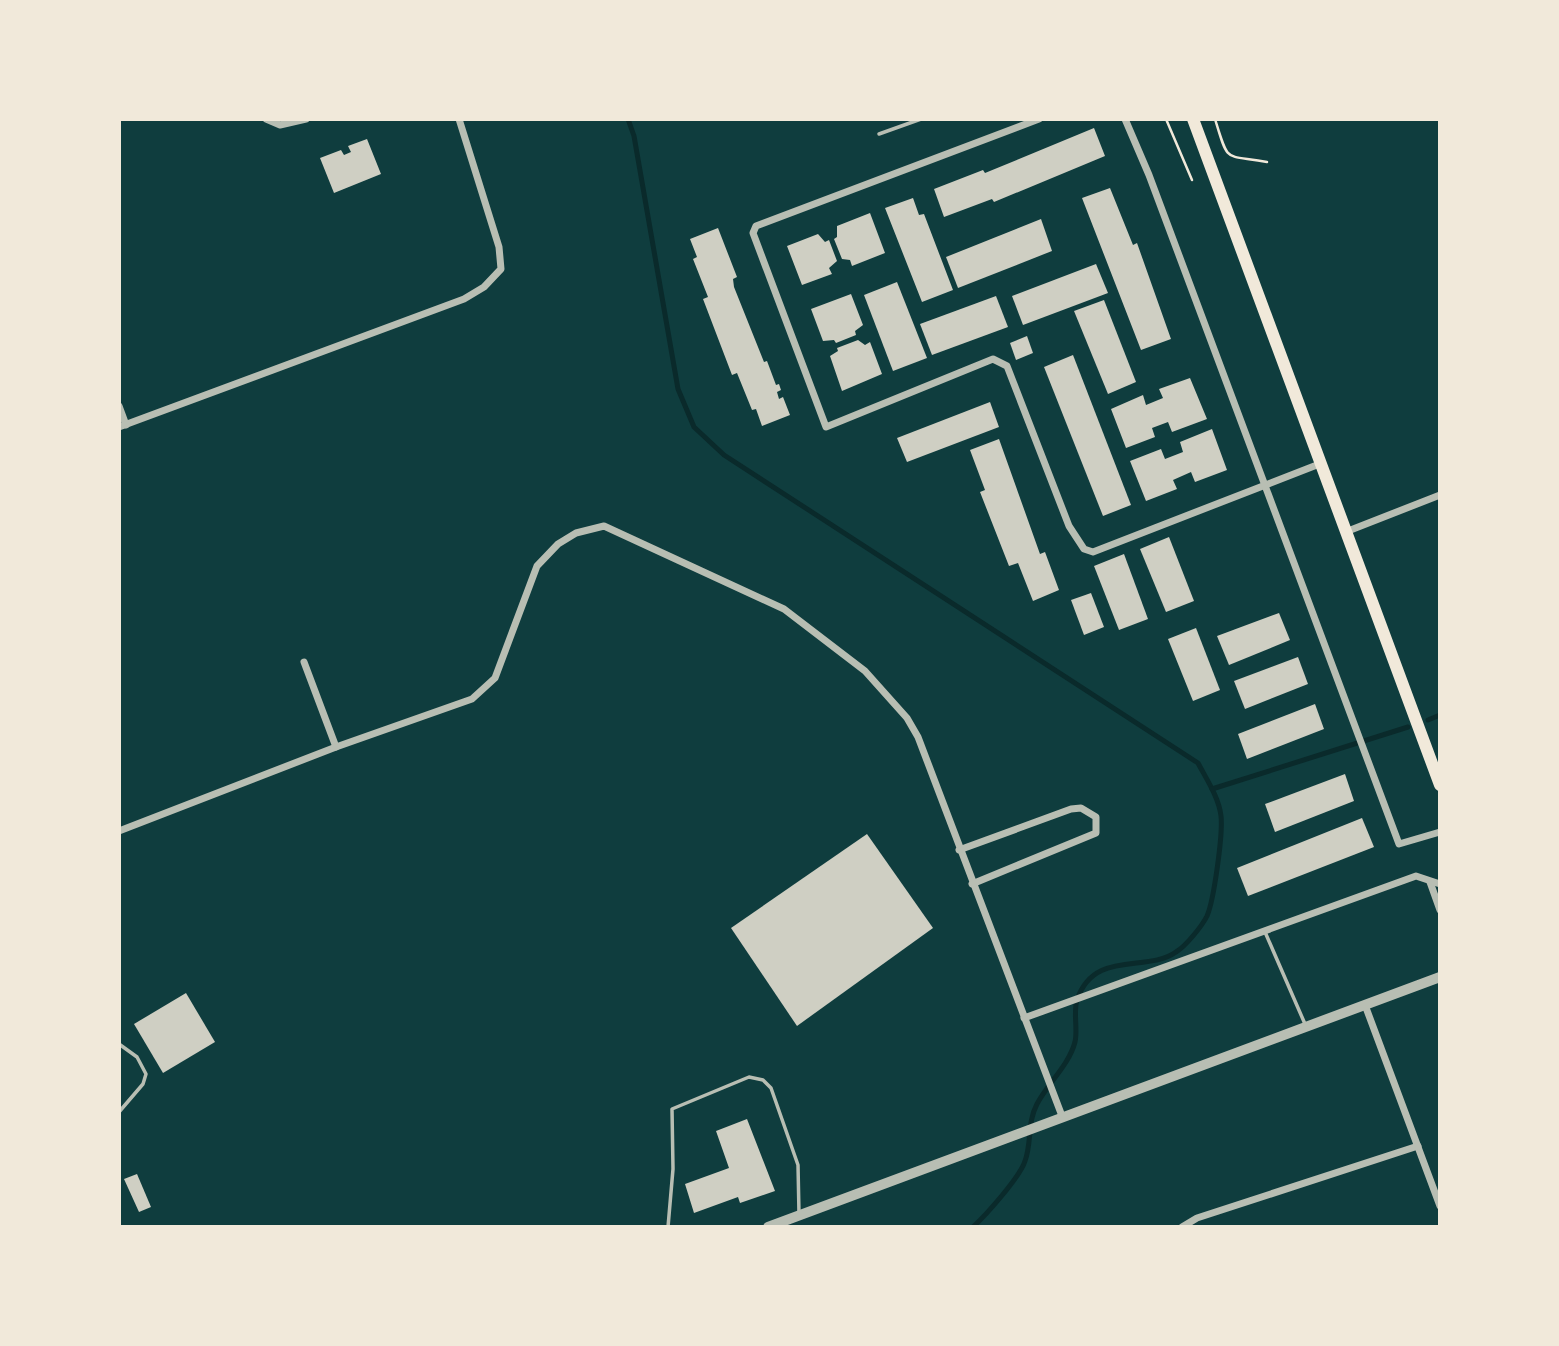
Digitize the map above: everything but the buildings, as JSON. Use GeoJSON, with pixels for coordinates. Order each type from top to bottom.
{"type":"FeatureCollection","features":[{"type":"Feature","properties":{"kind":"main road"},"geometry":{"type":"LineString","coordinates":[[1193,119],[1323,463],[1440,785]]}},
{"type":"Feature","properties":{"kind":"street"},"geometry":{"type":"LineString","coordinates":[[266,119],[280,125],[306,119]]}},
{"type":"Feature","properties":{"kind":"street"},"geometry":{"type":"LineString","coordinates":[[119,406],[122,426],[464,299],[494,277],[501,269],[499,247],[458,119]]}},
{"type":"Feature","properties":{"kind":"street"},"geometry":{"type":"LineString","coordinates":[[1039,119],[756,226],[754,233],[826,427],[993,359],[1007,366],[1069,526],[1084,549],[1093,552],[1264,483],[1323,463]]}},
{"type":"Feature","properties":{"kind":"street"},"geometry":{"type":"LineString","coordinates":[[1125,119],[1399,844],[1440,832]]}},
{"type":"Feature","properties":{"kind":"street"},"geometry":{"type":"LineString","coordinates":[[1348,531],[1440,495]]}},
{"type":"Feature","properties":{"kind":"street"},"geometry":{"type":"LineString","coordinates":[[119,831],[336,747],[472,699],[495,678],[520,603],[537,566],[558,544],[576,533],[604,526],[784,609],[865,671],[907,718],[918,737],[1062,1115]]}},
{"type":"Feature","properties":{"kind":"street"},"geometry":{"type":"LineString","coordinates":[[304,662],[336,747]]}},
{"type":"Feature","properties":{"kind":"street"},"geometry":{"type":"LineString","coordinates":[[960,850],[1071,809],[1081,808],[1096,817],[1096,833],[972,884]]}},
{"type":"Feature","properties":{"kind":"street"},"geometry":{"type":"LineString","coordinates":[[1024,1018],[1416,876],[1440,884]]}},
{"type":"Feature","properties":{"kind":"street"},"geometry":{"type":"LineString","coordinates":[[1430,882],[1440,910]]}},
{"type":"Feature","properties":{"kind":"street"},"geometry":{"type":"LineString","coordinates":[[768,1227],[1062,1115],[1440,977]]}},
{"type":"Feature","properties":{"kind":"street"},"geometry":{"type":"LineString","coordinates":[[1365,1005],[1440,1206]]}},
{"type":"Feature","properties":{"kind":"street"},"geometry":{"type":"LineString","coordinates":[[1182,1227],[1197,1218],[1418,1146]]}},
{"type":"Feature","properties":{"kind":"street"},"geometry":{"type":"LineString","coordinates":[[1197,1218],[1201,1227]]}},
{"type":"Feature","properties":{"kind":"lane"},"geometry":{"type":"LineString","coordinates":[[879,134],[921,119]]}},
{"type":"Feature","properties":{"kind":"lane"},"geometry":{"type":"LineString","coordinates":[[1264,931],[1306,1026]]}},
{"type":"Feature","properties":{"kind":"lane"},"geometry":{"type":"LineString","coordinates":[[119,1044],[137,1057],[146,1074],[143,1084],[119,1112]]}},
{"type":"Feature","properties":{"kind":"lane"},"geometry":{"type":"LineString","coordinates":[[668,1227],[673,1169],[672,1109],[749,1077],[763,1080],[771,1088],[798,1165],[799,1215]]}},
{"type":"Feature","properties":{"kind":"path"},"geometry":{"type":"LineString","coordinates":[[1166,119],[1192,180]]}},
{"type":"Feature","properties":{"kind":"path"},"geometry":{"type":"LineString","coordinates":[[1216,119],[1227,154],[1234,159],[1267,162]]}},
{"type":"Feature","properties":{"kind":"waterway"},"geometry":{"type":"LineString","coordinates":[[628,119],[634,136],[678,389],[694,427],[724,455],[1198,763],[1218,803],[1221,816],[1219,851],[1210,908],[1205,920],[1189,941],[1176,952],[1164,958],[1108,968],[1085,984],[1076,1005],[1075,1042],[1068,1058],[1034,1111],[1022,1168],[1002,1196],[973,1227]]}},
{"type":"Feature","properties":{"kind":"waterway"},"geometry":{"type":"LineString","coordinates":[[1428,720],[1440,715]]}},
{"type":"Feature","properties":{"kind":"waterway"},"geometry":{"type":"LineString","coordinates":[[1212,789],[1408,727]]}}]}
